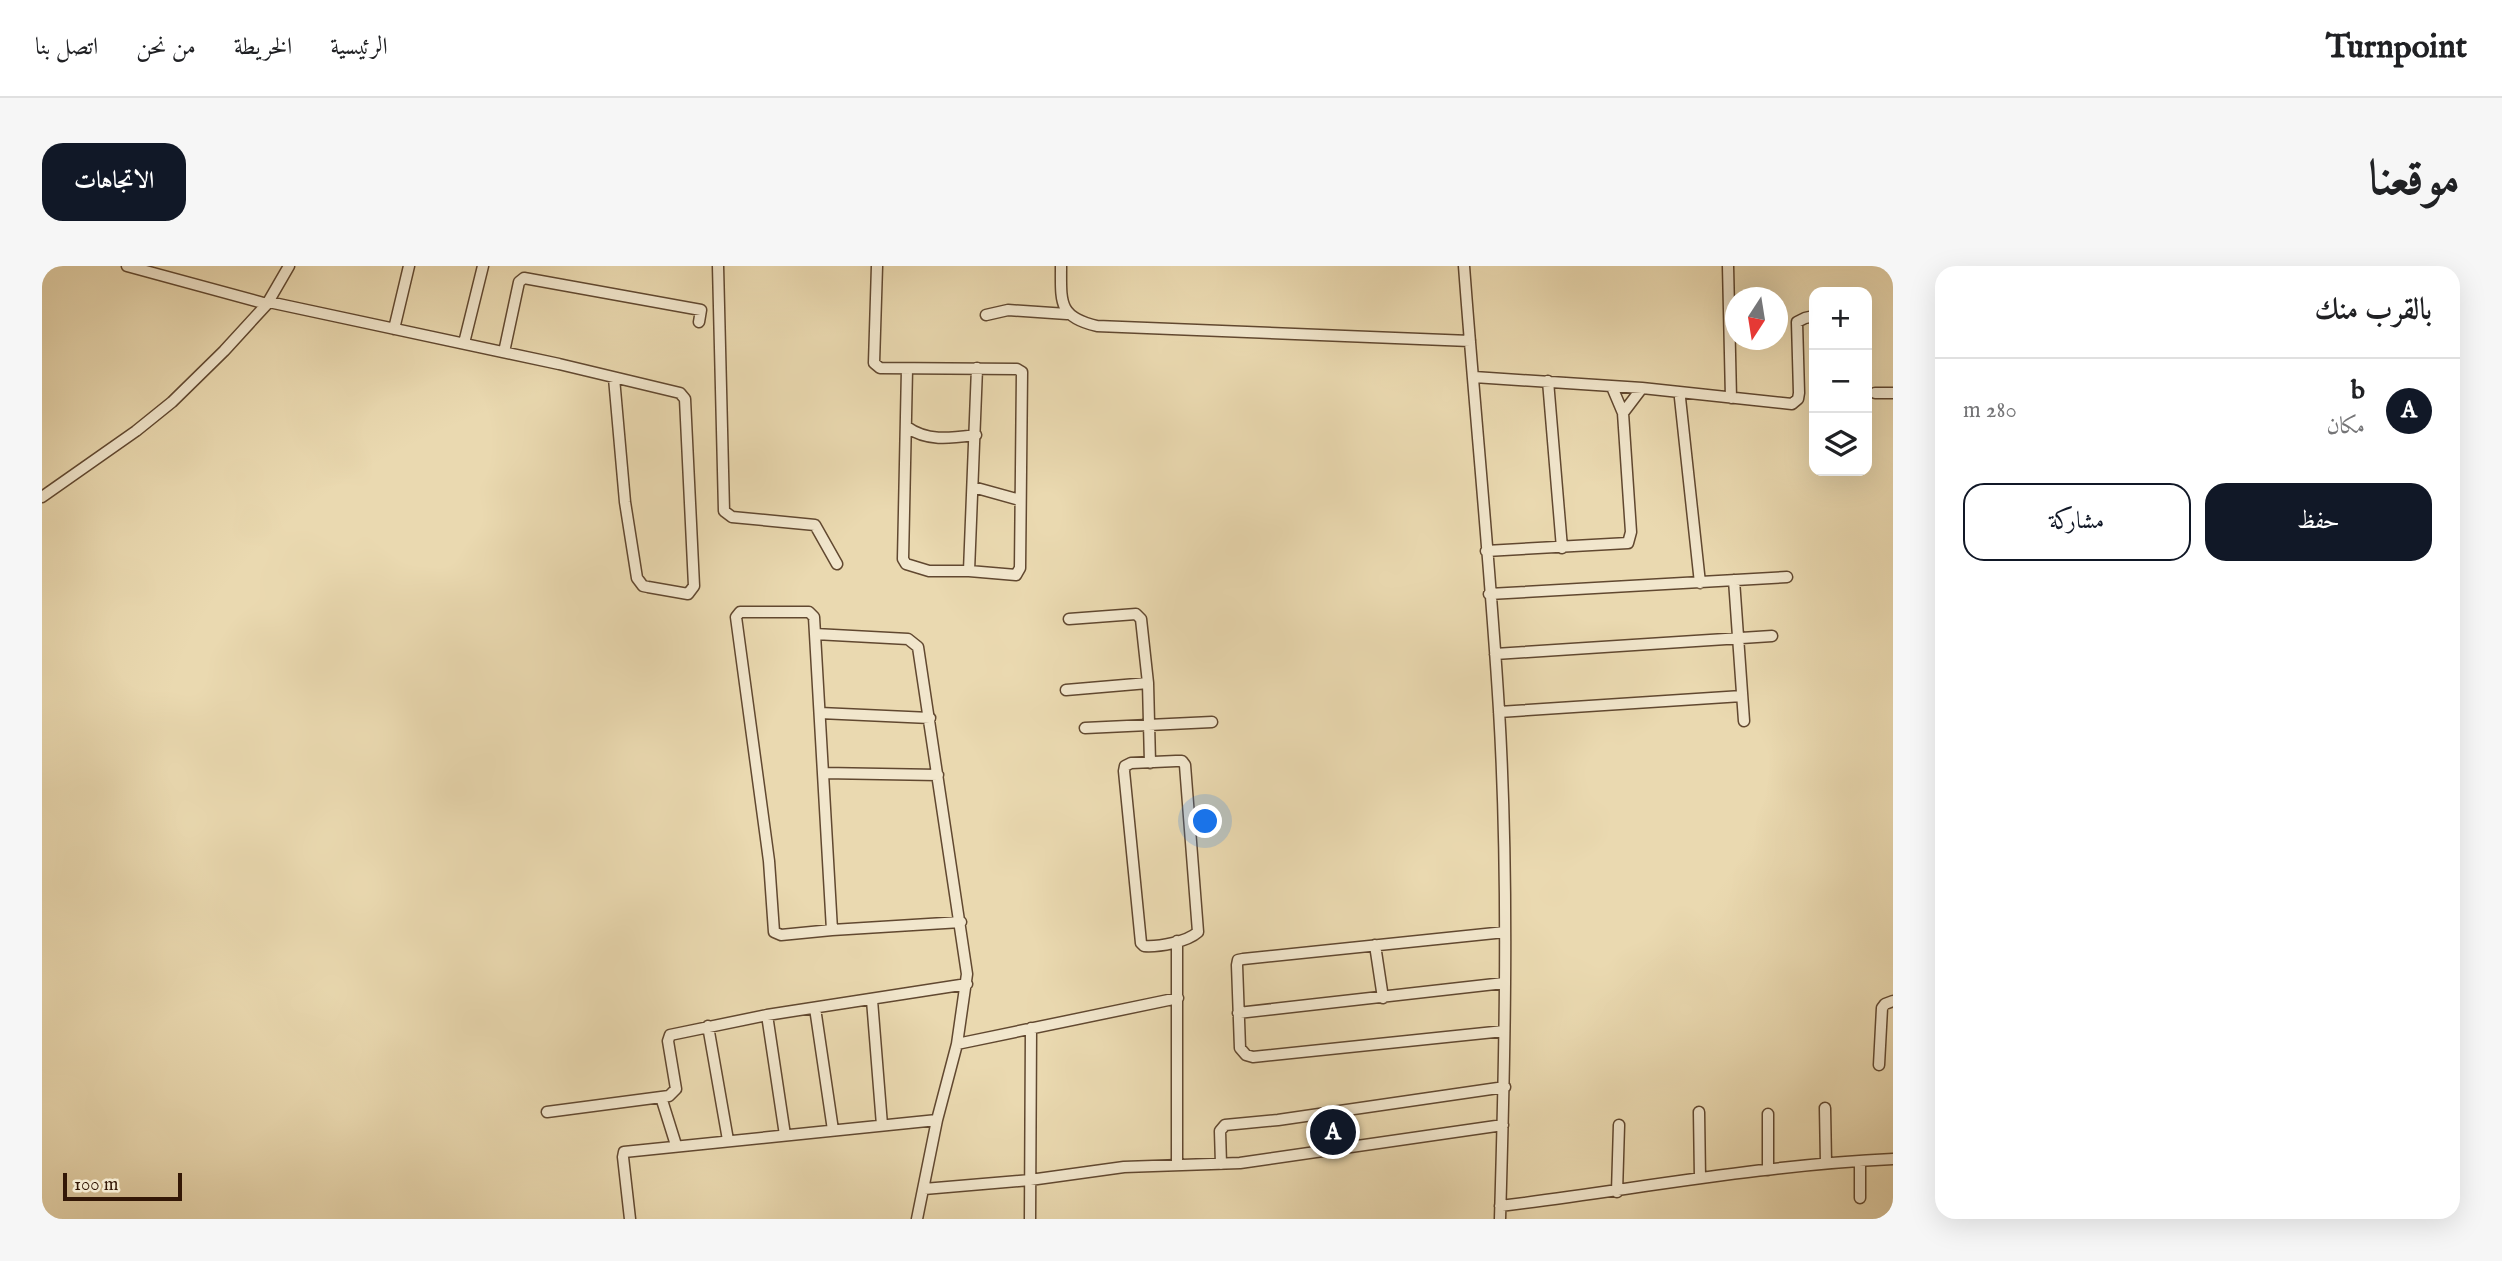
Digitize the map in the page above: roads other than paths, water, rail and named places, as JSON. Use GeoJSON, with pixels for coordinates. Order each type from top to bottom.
{"type":"FeatureCollection","features":[{"type":"Feature","properties":{"kind":"street"},"geometry":{"type":"LineString","coordinates":[[127,266],[268,303],[504,352],[680,393],[685,400],[694,586],[688,594],[643,586],[638,579],[625,502],[614,378]]}},
{"type":"Feature","properties":{"kind":"street"},"geometry":{"type":"LineString","coordinates":[[42,498],[172,402],[268,303],[289,266]]}},
{"type":"Feature","properties":{"kind":"street"},"geometry":{"type":"LineString","coordinates":[[394,329],[409,266]]}},
{"type":"Feature","properties":{"kind":"street"},"geometry":{"type":"LineString","coordinates":[[464,344],[483,266]]}},
{"type":"Feature","properties":{"kind":"street"},"geometry":{"type":"LineString","coordinates":[[718,266],[724,511],[732,517],[815,525],[837,564]]}},
{"type":"Feature","properties":{"kind":"street"},"geometry":{"type":"LineString","coordinates":[[877,266],[874,363],[887,370],[908,369],[977,368],[1017,369],[1022,372],[1019,573],[1016,575],[929,571],[911,567],[903,559],[908,369]]}},
{"type":"Feature","properties":{"kind":"street"},"geometry":{"type":"LineString","coordinates":[[1061,266],[1060,298],[1068,314]]}},
{"type":"Feature","properties":{"kind":"street"},"geometry":{"type":"LineString","coordinates":[[1464,266],[1499,712],[1505,932],[1505,1087],[1500,1219]]}},
{"type":"Feature","properties":{"kind":"street"},"geometry":{"type":"LineString","coordinates":[[1728,266],[1731,398]]}},
{"type":"Feature","properties":{"kind":"street"},"geometry":{"type":"LineString","coordinates":[[504,352],[519,282],[524,278],[701,310],[699,322]]}},
{"type":"Feature","properties":{"kind":"street"},"geometry":{"type":"LineString","coordinates":[[986,315],[1007,310],[1068,314],[1081,322],[1097,326],[1470,341]]}},
{"type":"Feature","properties":{"kind":"street"},"geometry":{"type":"LineString","coordinates":[[1474,377],[1642,388],[1782,404],[1796,402],[1800,393],[1797,323],[1809,317]]}},
{"type":"Feature","properties":{"kind":"street"},"geometry":{"type":"LineString","coordinates":[[969,571],[977,368]]}},
{"type":"Feature","properties":{"kind":"street"},"geometry":{"type":"LineString","coordinates":[[1548,381],[1562,548]]}},
{"type":"Feature","properties":{"kind":"street"},"geometry":{"type":"LineString","coordinates":[[1486,551],[1624,544],[1630,538],[1623,413],[1619,398],[1612,387]]}},
{"type":"Feature","properties":{"kind":"street"},"geometry":{"type":"LineString","coordinates":[[1623,413],[1642,388]]}},
{"type":"Feature","properties":{"kind":"street"},"geometry":{"type":"LineString","coordinates":[[1875,393],[1893,393]]}},
{"type":"Feature","properties":{"kind":"street"},"geometry":{"type":"LineString","coordinates":[[1680,398],[1700,583]]}},
{"type":"Feature","properties":{"kind":"street"},"geometry":{"type":"LineString","coordinates":[[907,427],[928,438],[976,435]]}},
{"type":"Feature","properties":{"kind":"street"},"geometry":{"type":"LineString","coordinates":[[973,487],[1020,500]]}},
{"type":"Feature","properties":{"kind":"street"},"geometry":{"type":"LineString","coordinates":[[1489,594],[1787,577]]}},
{"type":"Feature","properties":{"kind":"street"},"geometry":{"type":"LineString","coordinates":[[1734,580],[1744,721]]}},
{"type":"Feature","properties":{"kind":"street"},"geometry":{"type":"LineString","coordinates":[[832,930],[814,617],[809,612],[740,612],[736,617],[769,861],[774,932],[780,935],[961,922]]}},
{"type":"Feature","properties":{"kind":"street"},"geometry":{"type":"LineString","coordinates":[[1069,619],[1139,616],[1148,682],[1150,763]]}},
{"type":"Feature","properties":{"kind":"street"},"geometry":{"type":"LineString","coordinates":[[815,634],[908,639],[918,648],[961,922],[967,984],[957,1044],[937,1120],[917,1219]]}},
{"type":"Feature","properties":{"kind":"street"},"geometry":{"type":"LineString","coordinates":[[1495,654],[1772,636]]}},
{"type":"Feature","properties":{"kind":"street"},"geometry":{"type":"LineString","coordinates":[[1066,690],[1148,682]]}},
{"type":"Feature","properties":{"kind":"street"},"geometry":{"type":"LineString","coordinates":[[1499,712],[1742,696]]}},
{"type":"Feature","properties":{"kind":"street"},"geometry":{"type":"LineString","coordinates":[[820,713],[930,718]]}},
{"type":"Feature","properties":{"kind":"street"},"geometry":{"type":"LineString","coordinates":[[1085,728],[1212,722]]}},
{"type":"Feature","properties":{"kind":"street"},"geometry":{"type":"LineString","coordinates":[[1181,761],[1185,765],[1198,932],[1194,936],[1177,941],[1149,946],[1140,943],[1124,771],[1129,764],[1181,761]]}},
{"type":"Feature","properties":{"kind":"street"},"geometry":{"type":"LineString","coordinates":[[824,773],[938,775]]}},
{"type":"Feature","properties":{"kind":"street"},"geometry":{"type":"LineString","coordinates":[[1504,1031],[1253,1057],[1246,1055],[1240,1048],[1237,1013],[1238,960],[1505,932]]}},
{"type":"Feature","properties":{"kind":"street"},"geometry":{"type":"LineString","coordinates":[[1177,941],[1177,1165]]}},
{"type":"Feature","properties":{"kind":"street"},"geometry":{"type":"LineString","coordinates":[[1375,945],[1383,998]]}},
{"type":"Feature","properties":{"kind":"street"},"geometry":{"type":"LineString","coordinates":[[1237,1013],[1504,983]]}},
{"type":"Feature","properties":{"kind":"street"},"geometry":{"type":"LineString","coordinates":[[547,1112],[669,1096],[676,1089],[668,1041],[670,1035],[767,1015],[967,984]]}},
{"type":"Feature","properties":{"kind":"street"},"geometry":{"type":"LineString","coordinates":[[957,1044],[1178,998]]}},
{"type":"Feature","properties":{"kind":"street"},"geometry":{"type":"LineString","coordinates":[[872,1000],[882,1125]]}},
{"type":"Feature","properties":{"kind":"street"},"geometry":{"type":"LineString","coordinates":[[1879,1065],[1882,1008],[1893,1001]]}},
{"type":"Feature","properties":{"kind":"street"},"geometry":{"type":"LineString","coordinates":[[815,1008],[833,1130]]}},
{"type":"Feature","properties":{"kind":"street"},"geometry":{"type":"LineString","coordinates":[[767,1015],[785,1135]]}},
{"type":"Feature","properties":{"kind":"street"},"geometry":{"type":"LineString","coordinates":[[708,1026],[728,1140]]}},
{"type":"Feature","properties":{"kind":"street"},"geometry":{"type":"LineString","coordinates":[[1030,1219],[1031,1028]]}},
{"type":"Feature","properties":{"kind":"street"},"geometry":{"type":"LineString","coordinates":[[1221,1164],[1220,1131],[1225,1125],[1278,1120],[1505,1087]]}},
{"type":"Feature","properties":{"kind":"street"},"geometry":{"type":"LineString","coordinates":[[661,1097],[676,1146]]}},
{"type":"Feature","properties":{"kind":"street"},"geometry":{"type":"LineString","coordinates":[[1825,1108],[1826,1163]]}},
{"type":"Feature","properties":{"kind":"street"},"geometry":{"type":"LineString","coordinates":[[1699,1112],[1700,1178]]}},
{"type":"Feature","properties":{"kind":"street"},"geometry":{"type":"LineString","coordinates":[[1768,1114],[1768,1170]]}},
{"type":"Feature","properties":{"kind":"street"},"geometry":{"type":"LineString","coordinates":[[629,1219],[622,1157],[624,1152],[937,1120]]}},
{"type":"Feature","properties":{"kind":"street"},"geometry":{"type":"LineString","coordinates":[[924,1189],[1030,1180],[1124,1167],[1221,1164],[1503,1125]]}},
{"type":"Feature","properties":{"kind":"street"},"geometry":{"type":"LineString","coordinates":[[1616,1192],[1619,1125]]}},
{"type":"Feature","properties":{"kind":"street"},"geometry":{"type":"LineString","coordinates":[[1500,1206],[1616,1192],[1700,1178],[1826,1163],[1893,1159]]}},
{"type":"Feature","properties":{"kind":"street"},"geometry":{"type":"LineString","coordinates":[[1860,1161],[1860,1198]]}},
{"type":"Feature","properties":{"kind":"place","name":"b"},"geometry":{"type":"Point","coordinates":[1333,1132]}}]}
